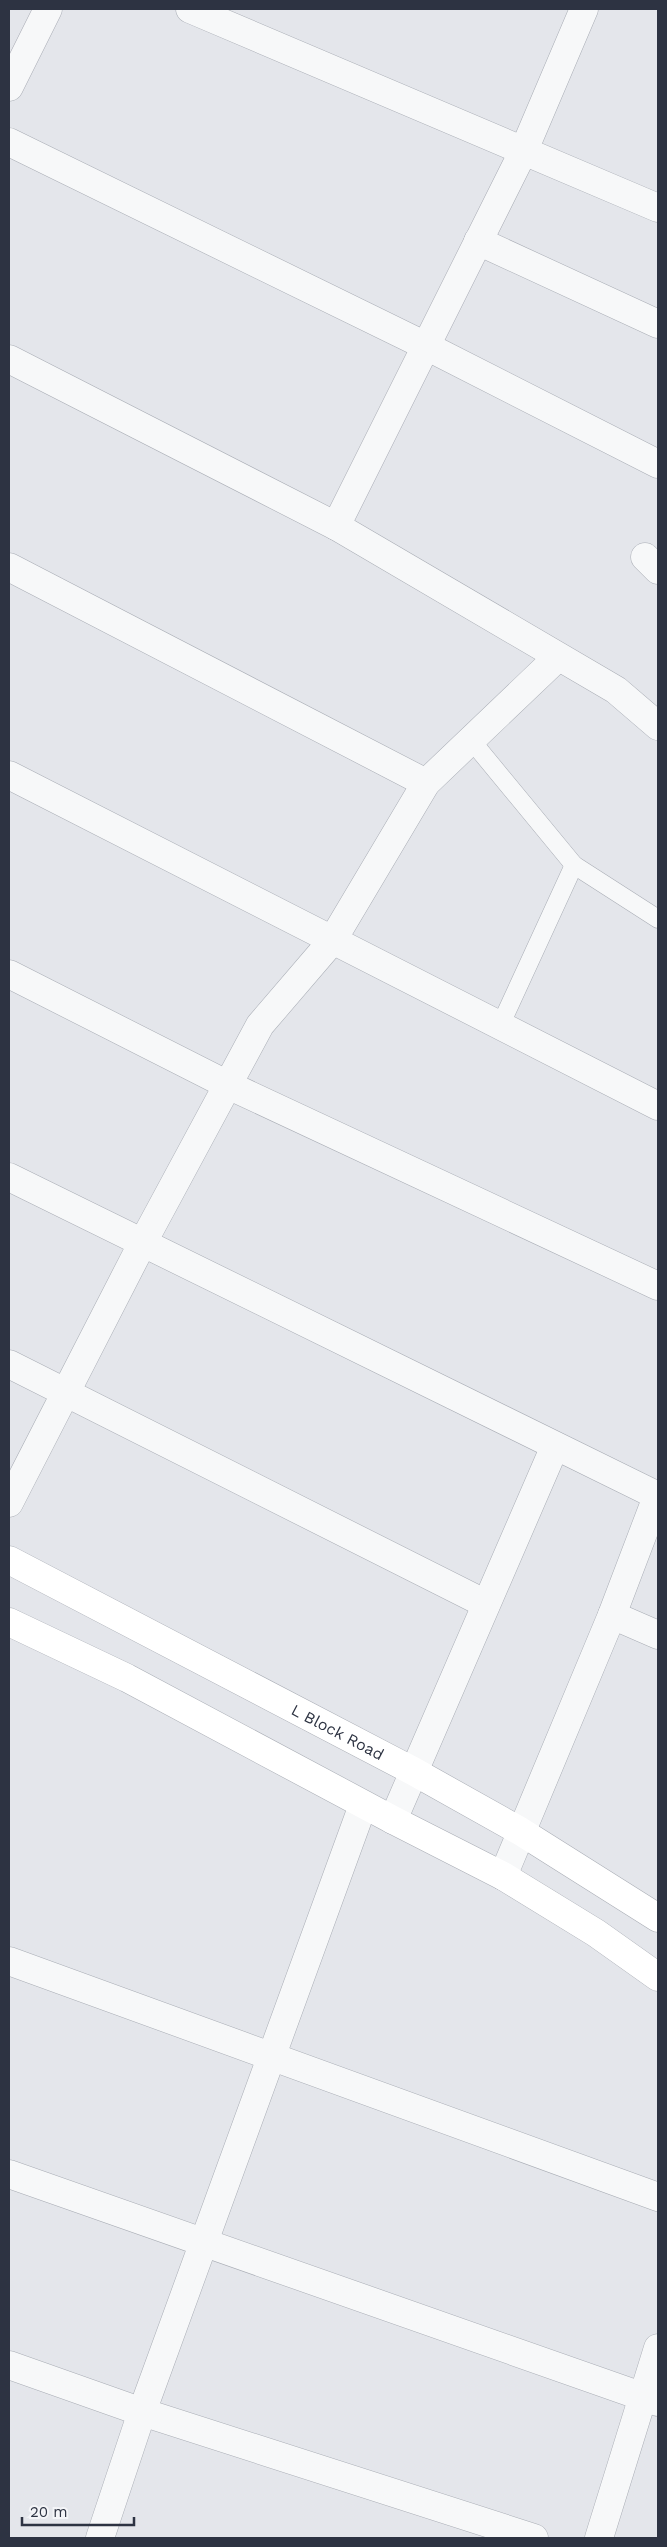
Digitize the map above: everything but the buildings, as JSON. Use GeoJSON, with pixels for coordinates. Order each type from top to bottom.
{"type":"FeatureCollection","features":[{"type":"Feature","properties":{"kind":"main road","name":"L Block Road"},"geometry":{"type":"LineString","coordinates":[[9,1560],[413,1771],[520,1831],[658,1918]]}},
{"type":"Feature","properties":{"kind":"main road"},"geometry":{"type":"LineString","coordinates":[[9,1622],[127,1678],[392,1820],[503,1876],[596,1933],[658,1977]]}},
{"type":"Feature","properties":{"kind":"street"},"geometry":{"type":"LineString","coordinates":[[9,87],[48,9]]}},
{"type":"Feature","properties":{"kind":"street"},"geometry":{"type":"LineString","coordinates":[[190,9],[658,208]]}},
{"type":"Feature","properties":{"kind":"street"},"geometry":{"type":"LineString","coordinates":[[336,526],[524,150],[584,9]]}},
{"type":"Feature","properties":{"kind":"street"},"geometry":{"type":"LineString","coordinates":[[9,142],[426,346],[658,464]]}},
{"type":"Feature","properties":{"kind":"street"},"geometry":{"type":"LineString","coordinates":[[478,241],[658,324]]}},
{"type":"Feature","properties":{"kind":"street"},"geometry":{"type":"LineString","coordinates":[[9,359],[336,526],[616,690],[658,726]]}},
{"type":"Feature","properties":{"kind":"street"},"geometry":{"type":"LineString","coordinates":[[9,567],[426,783]]}},
{"type":"Feature","properties":{"kind":"street"},"geometry":{"type":"LineString","coordinates":[[9,1503],[142,1244],[260,1026],[332,941],[426,783],[558,656]]}},
{"type":"Feature","properties":{"kind":"street"},"geometry":{"type":"LineString","coordinates":[[9,775],[658,1106]]}},
{"type":"Feature","properties":{"kind":"street"},"geometry":{"type":"LineString","coordinates":[[9,974],[228,1085],[658,1286]]}},
{"type":"Feature","properties":{"kind":"street"},"geometry":{"type":"LineString","coordinates":[[9,1177],[142,1244],[658,1495],[612,1615],[520,1831],[503,1876]]}},
{"type":"Feature","properties":{"kind":"street"},"geometry":{"type":"LineString","coordinates":[[9,1364],[486,1604]]}},
{"type":"Feature","properties":{"kind":"street"},"geometry":{"type":"LineString","coordinates":[[392,1820],[555,1446]]}},
{"type":"Feature","properties":{"kind":"street"},"geometry":{"type":"LineString","coordinates":[[612,1615],[658,1635]]}},
{"type":"Feature","properties":{"kind":"street"},"geometry":{"type":"LineString","coordinates":[[100,2538],[142,2412],[363,1804]]}},
{"type":"Feature","properties":{"kind":"street"},"geometry":{"type":"LineString","coordinates":[[9,1960],[658,2197]]}},
{"type":"Feature","properties":{"kind":"street"},"geometry":{"type":"LineString","coordinates":[[9,2174],[651,2400]]}},
{"type":"Feature","properties":{"kind":"street"},"geometry":{"type":"LineString","coordinates":[[599,2538],[651,2400],[658,2348]]}},
{"type":"Feature","properties":{"kind":"street"},"geometry":{"type":"LineString","coordinates":[[9,2365],[142,2412],[534,2538]]}},
{"type":"Feature","properties":{"kind":"lane"},"geometry":{"type":"LineString","coordinates":[[471,740],[574,865],[658,919]]}},
{"type":"Feature","properties":{"kind":"lane"},"geometry":{"type":"LineString","coordinates":[[500,1026],[574,865]]}}]}
